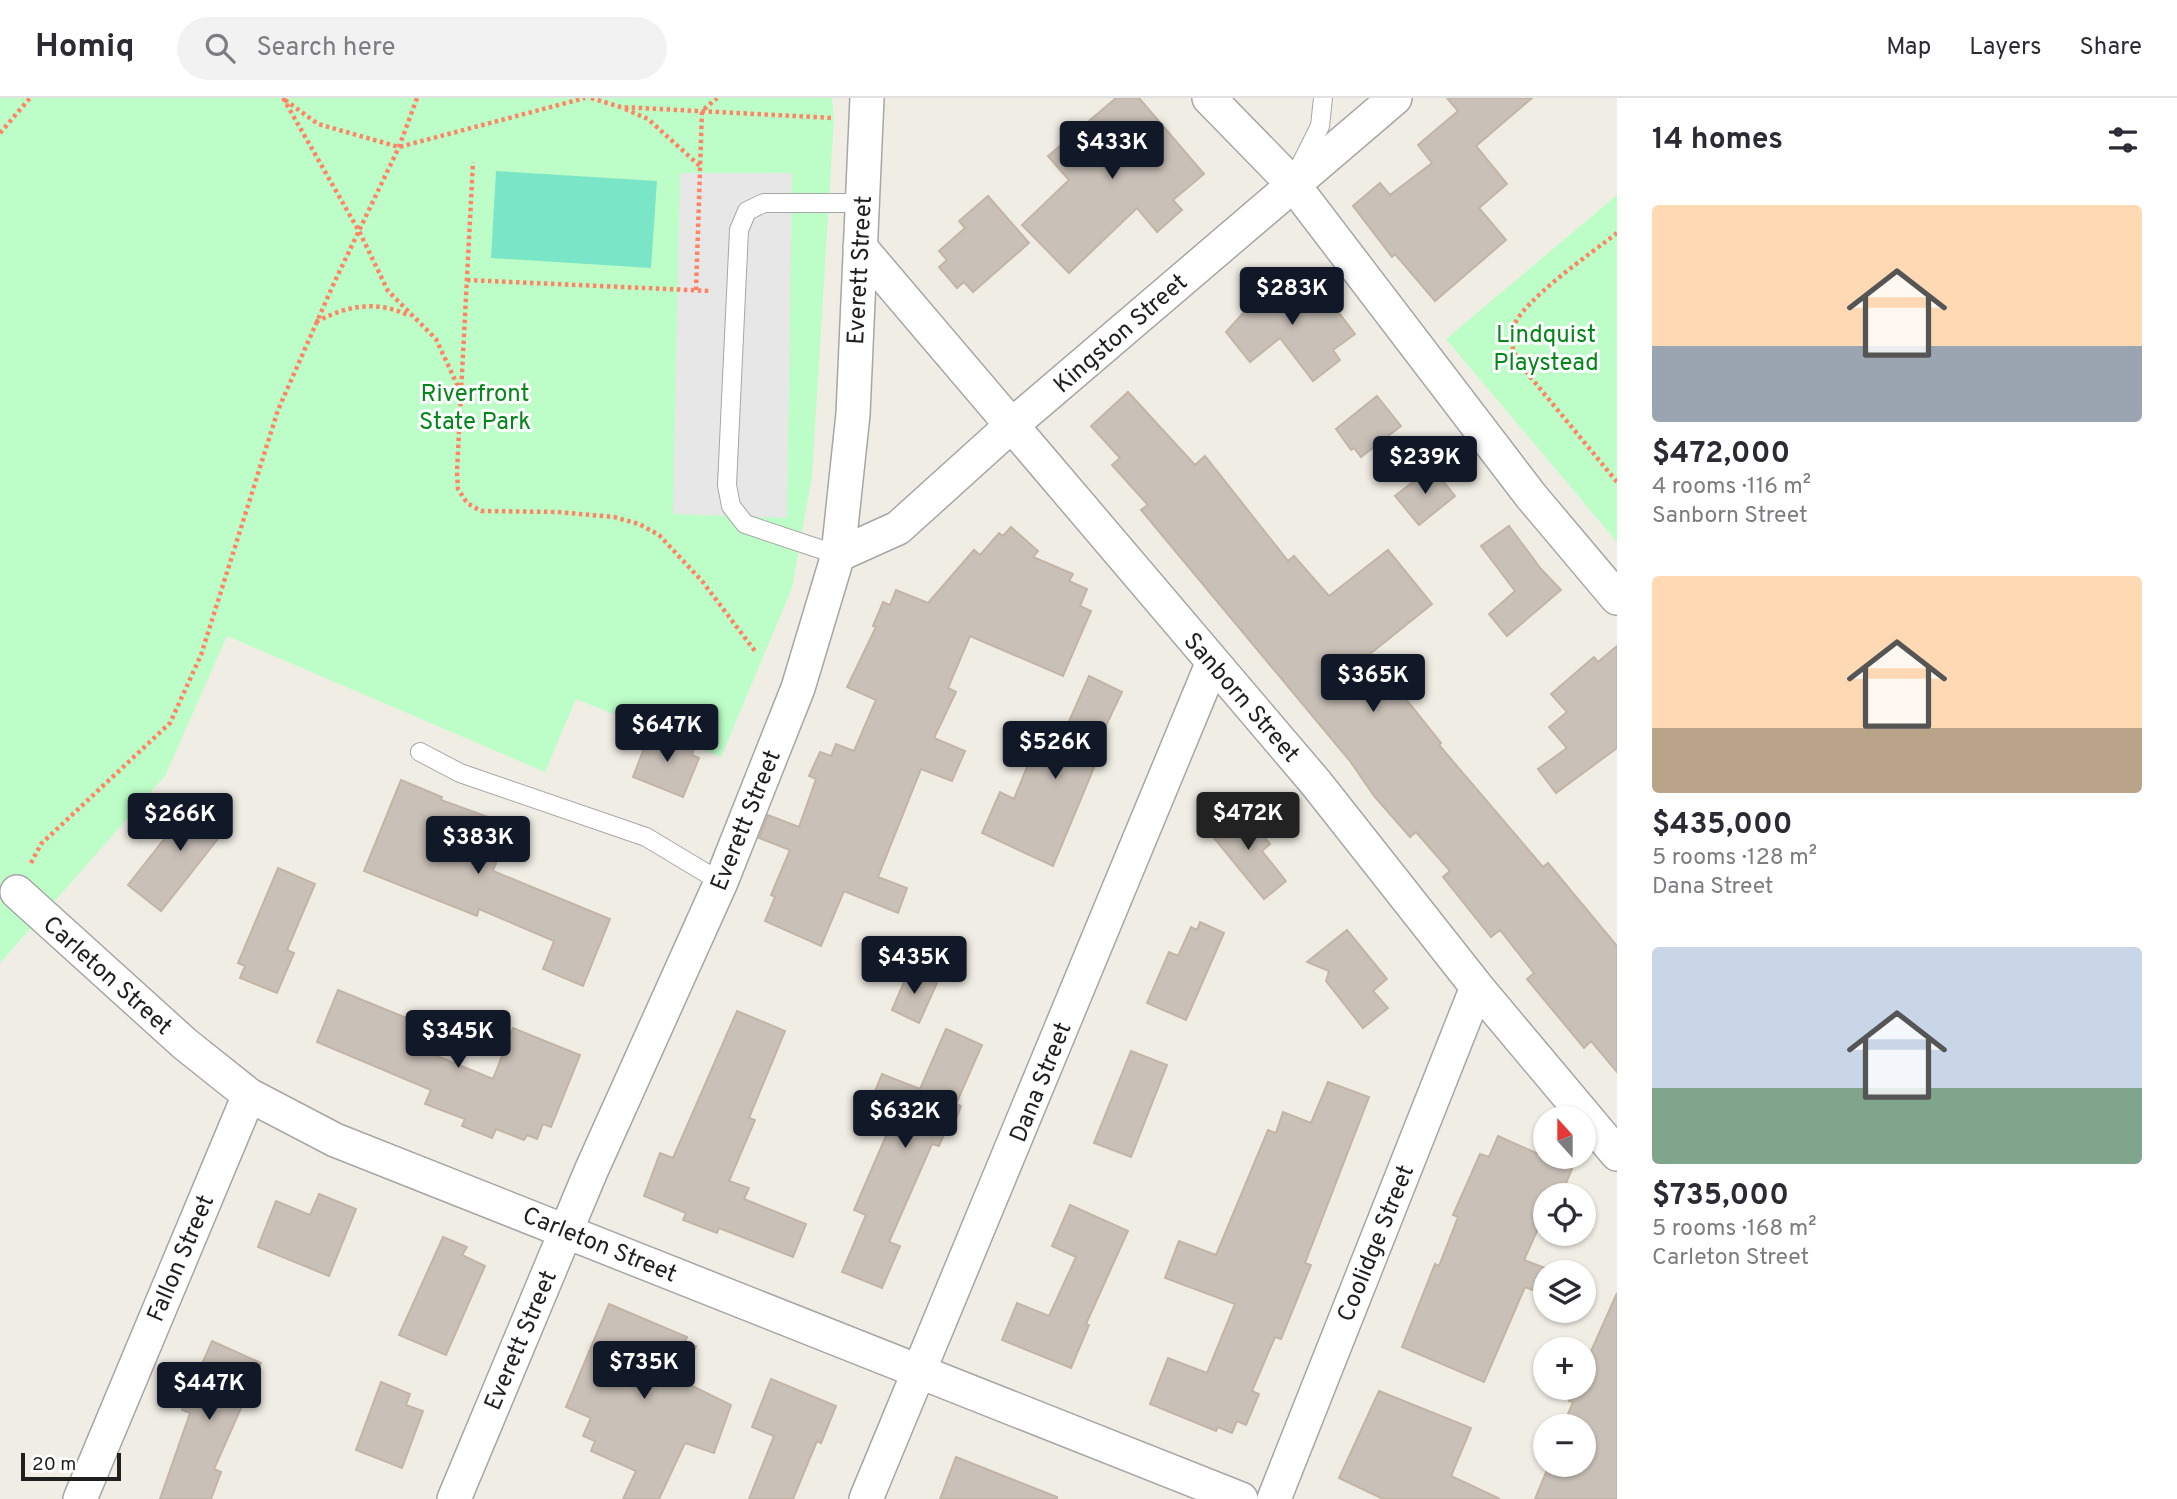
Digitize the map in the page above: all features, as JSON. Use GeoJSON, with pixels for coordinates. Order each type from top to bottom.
{"type":"FeatureCollection","features":[{"type":"Feature","properties":{"kind":"street"},"geometry":{"type":"LineString","coordinates":[[1209,98],[1292,183],[1531,496],[1617,598]]}},
{"type":"Feature","properties":{"kind":"street","name":"Kingston Street"},"geometry":{"type":"LineString","coordinates":[[838,555],[898,528],[1012,425],[1292,183],[1395,98]]}},
{"type":"Feature","properties":{"kind":"street","name":"Everett Street"},"geometry":{"type":"LineString","coordinates":[[454,1499],[566,1230],[721,882],[798,688],[838,555],[853,414],[866,109]]}},
{"type":"Feature","properties":{"kind":"street","name":"Sanborn Street"},"geometry":{"type":"LineString","coordinates":[[860,247],[1212,664],[1316,783],[1477,987],[1617,1154]]}},
{"type":"Feature","properties":{"kind":"street","name":"Dana Street"},"geometry":{"type":"LineString","coordinates":[[866,1499],[1212,664]]}},
{"type":"Feature","properties":{"kind":"street","name":"Carleton Street"},"geometry":{"type":"LineString","coordinates":[[17,892],[185,1044],[248,1095],[335,1140],[1241,1499]]}},
{"type":"Feature","properties":{"kind":"street","name":"Coolidge Street"},"geometry":{"type":"LineString","coordinates":[[1274,1499],[1477,987]]}},
{"type":"Feature","properties":{"kind":"street","name":"Fallon Street"},"geometry":{"type":"LineString","coordinates":[[80,1499],[248,1095]]}},
{"type":"Feature","properties":{"kind":"lane"},"geometry":{"type":"LineString","coordinates":[[1292,183],[1320,126],[1323,98]]}},
{"type":"Feature","properties":{"kind":"lane"},"geometry":{"type":"LineString","coordinates":[[838,555],[745,524],[731,506],[727,485],[739,230],[747,211],[764,203],[862,203]]}},
{"type":"Feature","properties":{"kind":"lane"},"geometry":{"type":"LineString","coordinates":[[420,752],[460,772],[646,837],[721,882]]}},
{"type":"Feature","properties":{"kind":"path"},"geometry":{"type":"LineString","coordinates":[[0,133],[30,98]]}},
{"type":"Feature","properties":{"kind":"path"},"geometry":{"type":"LineString","coordinates":[[283,98],[318,124],[400,147],[585,98]]}},
{"type":"Feature","properties":{"kind":"path"},"geometry":{"type":"LineString","coordinates":[[283,98],[360,233],[388,291],[436,339],[461,393]]}},
{"type":"Feature","properties":{"kind":"path"},"geometry":{"type":"LineString","coordinates":[[17,892],[41,844],[170,723],[201,654],[278,410],[360,233],[366,213],[400,147],[416,98]]}},
{"type":"Feature","properties":{"kind":"path"},"geometry":{"type":"LineString","coordinates":[[591,98],[648,119],[701,167]]}},
{"type":"Feature","properties":{"kind":"path"},"geometry":{"type":"LineString","coordinates":[[696,290],[702,111],[717,98]]}},
{"type":"Feature","properties":{"kind":"path"},"geometry":{"type":"LineString","coordinates":[[621,107],[702,111],[866,109]]}},
{"type":"Feature","properties":{"kind":"path"},"geometry":{"type":"LineString","coordinates":[[473,162],[458,489],[467,503],[481,511],[557,512],[614,517],[639,524],[659,535],[702,581],[755,651]]}},
{"type":"Feature","properties":{"kind":"path"},"geometry":{"type":"LineString","coordinates":[[1617,233],[1528,305],[1513,327],[1512,337],[1513,349],[1523,368],[1617,482]]}},
{"type":"Feature","properties":{"kind":"path"},"geometry":{"type":"LineString","coordinates":[[467,280],[737,293]]}},
{"type":"Feature","properties":{"kind":"path"},"geometry":{"type":"LineString","coordinates":[[316,323],[340,310],[366,305],[391,307],[415,319]]}},
{"type":"Feature","properties":{"kind":"green space","name":"Riverfront State Park"},"geometry":{"type":"Polygon","coordinates":[[[0,98],[832,98],[834,119],[812,476],[792,588],[721,757],[576,699],[545,772],[227,636],[165,776],[0,963],[0,98]]]}},
{"type":"Feature","properties":{"kind":"green space"},"geometry":{"type":"Polygon","coordinates":[[[496,171],[657,181],[651,268],[491,258],[496,171]]]}},
{"type":"Feature","properties":{"kind":"green space","name":"Lindquist Playstead"},"geometry":{"type":"Polygon","coordinates":[[[1617,195],[1617,542],[1446,339],[1617,195]]]}},
{"type":"Feature","properties":{"kind":"shaded area"},"geometry":{"type":"Polygon","coordinates":[[[680,173],[792,173],[787,518],[673,514],[680,173]]]}},
{"type":"Feature","properties":{"kind":"building"},"geometry":{"type":"Polygon","coordinates":[[[1116,98],[1139,98],[1204,174],[1173,200],[1182,210],[1157,232],[1137,208],[1069,273],[1022,225],[1069,180],[1048,156],[1116,98]]]}},
{"type":"Feature","properties":{"kind":"building"},"geometry":{"type":"Polygon","coordinates":[[[1447,98],[1532,98],[1476,146],[1507,184],[1479,208],[1506,240],[1435,301],[1395,254],[1392,257],[1353,206],[1380,183],[1390,195],[1432,163],[1418,145],[1458,111],[1447,98]]]}},
{"type":"Feature","properties":{"kind":"building"},"geometry":{"type":"Polygon","coordinates":[[[988,196],[1029,243],[973,292],[964,282],[957,288],[939,267],[947,260],[939,251],[965,228],[959,221],[988,196]]]}},
{"type":"Feature","properties":{"kind":"building"},"geometry":{"type":"Polygon","coordinates":[[[1287,278],[1312,290],[1328,309],[1333,305],[1355,334],[1333,350],[1340,360],[1313,381],[1280,338],[1250,362],[1226,332],[1262,292],[1276,288],[1287,278]]]}},
{"type":"Feature","properties":{"kind":"building"},"geometry":{"type":"Polygon","coordinates":[[[1128,392],[1195,465],[1205,456],[1288,561],[1294,556],[1329,596],[1388,550],[1432,604],[1370,654],[1441,743],[1439,745],[1543,867],[1548,863],[1617,946],[1617,1072],[1591,1041],[1584,1048],[1527,979],[1534,973],[1500,930],[1491,937],[1443,877],[1450,871],[1416,832],[1410,837],[1374,796],[1350,761],[1141,510],[1148,505],[1112,465],[1120,458],[1091,426],[1128,392]]]}},
{"type":"Feature","properties":{"kind":"building"},"geometry":{"type":"Polygon","coordinates":[[[1377,396],[1401,426],[1361,457],[1354,448],[1351,450],[1336,429],[1377,396]]]}},
{"type":"Feature","properties":{"kind":"building"},"geometry":{"type":"Polygon","coordinates":[[[1432,467],[1455,496],[1419,525],[1395,496],[1432,467]]]}},
{"type":"Feature","properties":{"kind":"building"},"geometry":{"type":"Polygon","coordinates":[[[1509,526],[1541,569],[1561,590],[1507,636],[1489,614],[1515,591],[1481,546],[1509,526]]]}},
{"type":"Feature","properties":{"kind":"building"},"geometry":{"type":"Polygon","coordinates":[[[1011,527],[1038,551],[1033,557],[1073,574],[1069,581],[1087,589],[1080,606],[1091,611],[1063,676],[970,636],[948,688],[956,692],[934,738],[965,751],[952,781],[921,769],[878,877],[907,888],[898,913],[844,891],[821,946],[765,921],[775,897],[771,895],[790,850],[759,838],[768,815],[799,827],[816,779],[809,776],[820,752],[831,756],[836,744],[854,751],[876,700],[847,687],[876,627],[873,626],[883,602],[890,605],[896,590],[928,603],[974,550],[980,555],[999,533],[1003,536],[1011,527]]]}},
{"type":"Feature","properties":{"kind":"building"},"geometry":{"type":"Polygon","coordinates":[[[1617,646],[1617,748],[1556,793],[1538,769],[1567,748],[1549,727],[1567,712],[1551,694],[1594,657],[1598,662],[1617,646]]]}},
{"type":"Feature","properties":{"kind":"building"},"geometry":{"type":"Polygon","coordinates":[[[1089,676],[1122,692],[1092,755],[1098,758],[1053,866],[982,833],[1000,792],[1014,799],[1033,752],[1044,757],[1047,750],[1055,753],[1089,676]]]}},
{"type":"Feature","properties":{"kind":"building"},"geometry":{"type":"Polygon","coordinates":[[[651,730],[694,748],[692,755],[699,758],[683,797],[633,777],[651,730]]]}},
{"type":"Feature","properties":{"kind":"building"},"geometry":{"type":"Polygon","coordinates":[[[401,780],[442,797],[441,800],[510,825],[493,871],[610,919],[583,986],[543,969],[554,941],[479,909],[477,916],[364,871],[401,780]]]}},
{"type":"Feature","properties":{"kind":"building"},"geometry":{"type":"Polygon","coordinates":[[[199,795],[232,821],[161,911],[128,885],[199,795]]]}},
{"type":"Feature","properties":{"kind":"building"},"geometry":{"type":"Polygon","coordinates":[[[1239,807],[1270,844],[1262,851],[1286,881],[1264,899],[1209,832],[1239,807]]]}},
{"type":"Feature","properties":{"kind":"building"},"geometry":{"type":"Polygon","coordinates":[[[278,868],[315,884],[287,950],[294,953],[277,993],[240,978],[245,966],[238,963],[278,868]]]}},
{"type":"Feature","properties":{"kind":"building"},"geometry":{"type":"Polygon","coordinates":[[[1200,922],[1224,933],[1186,1020],[1147,1003],[1169,952],[1178,956],[1191,927],[1197,930],[1200,922]]]}},
{"type":"Feature","properties":{"kind":"building"},"geometry":{"type":"Polygon","coordinates":[[[1347,930],[1387,979],[1373,991],[1388,1008],[1363,1028],[1326,981],[1329,971],[1307,962],[1347,930]]]}},
{"type":"Feature","properties":{"kind":"building"},"geometry":{"type":"Polygon","coordinates":[[[909,970],[937,983],[919,1023],[892,1010],[909,970]]]}},
{"type":"Feature","properties":{"kind":"building"},"geometry":{"type":"Polygon","coordinates":[[[338,990],[414,1021],[405,1043],[493,1079],[513,1028],[580,1055],[551,1127],[543,1124],[537,1139],[527,1135],[524,1140],[496,1129],[492,1138],[462,1126],[465,1119],[425,1104],[431,1090],[317,1042],[338,990]]]}},
{"type":"Feature","properties":{"kind":"building"},"geometry":{"type":"Polygon","coordinates":[[[737,1011],[785,1031],[749,1118],[755,1120],[729,1181],[749,1188],[744,1199],[806,1224],[793,1257],[719,1228],[717,1233],[683,1220],[686,1213],[644,1196],[660,1153],[673,1158],[737,1011]]]}},
{"type":"Feature","properties":{"kind":"building"},"geometry":{"type":"Polygon","coordinates":[[[946,1029],[982,1045],[956,1104],[961,1106],[952,1130],[947,1128],[939,1146],[932,1144],[889,1242],[900,1246],[882,1288],[842,1272],[866,1215],[854,1210],[886,1136],[861,1126],[882,1074],[920,1089],[946,1029]]]}},
{"type":"Feature","properties":{"kind":"building"},"geometry":{"type":"Polygon","coordinates":[[[1131,1051],[1167,1065],[1131,1157],[1094,1143],[1131,1051]]]}},
{"type":"Feature","properties":{"kind":"building"},"geometry":{"type":"Polygon","coordinates":[[[1328,1082],[1369,1097],[1305,1263],[1311,1265],[1281,1339],[1275,1337],[1252,1391],[1259,1394],[1246,1425],[1237,1421],[1232,1433],[1218,1427],[1216,1431],[1150,1404],[1168,1358],[1207,1373],[1235,1304],[1165,1278],[1179,1241],[1216,1255],[1268,1130],[1276,1133],[1283,1112],[1311,1123],[1328,1082]]]}},
{"type":"Feature","properties":{"kind":"building"},"geometry":{"type":"Polygon","coordinates":[[[1498,1136],[1533,1152],[1533,1169],[1572,1169],[1566,1183],[1533,1183],[1533,1240],[1524,1260],[1533,1263],[1533,1290],[1525,1287],[1484,1382],[1402,1347],[1435,1264],[1439,1266],[1458,1217],[1453,1215],[1480,1154],[1489,1157],[1498,1136]]]}},
{"type":"Feature","properties":{"kind":"building"},"geometry":{"type":"Polygon","coordinates":[[[319,1194],[356,1209],[329,1276],[258,1247],[276,1201],[310,1215],[319,1194]]]}},
{"type":"Feature","properties":{"kind":"building"},"geometry":{"type":"Polygon","coordinates":[[[1070,1205],[1128,1231],[1086,1324],[1089,1325],[1071,1368],[1002,1340],[1017,1303],[1049,1316],[1076,1257],[1052,1246],[1070,1205]]]}},
{"type":"Feature","properties":{"kind":"building"},"geometry":{"type":"Polygon","coordinates":[[[443,1237],[467,1247],[462,1255],[485,1266],[446,1355],[399,1335],[443,1237]]]}},
{"type":"Feature","properties":{"kind":"building"},"geometry":{"type":"Polygon","coordinates":[[[1617,1293],[1617,1499],[1535,1499],[1544,1477],[1596,1477],[1596,1414],[1568,1414],[1573,1402],[1569,1400],[1596,1400],[1596,1340],[1617,1293]]]}},
{"type":"Feature","properties":{"kind":"building"},"geometry":{"type":"Polygon","coordinates":[[[609,1304],[687,1337],[685,1342],[696,1346],[682,1381],[731,1405],[714,1453],[685,1443],[659,1499],[623,1499],[636,1471],[591,1451],[595,1441],[583,1436],[591,1418],[566,1407],[609,1304]]]}},
{"type":"Feature","properties":{"kind":"building"},"geometry":{"type":"Polygon","coordinates":[[[212,1341],[261,1363],[214,1469],[221,1472],[211,1499],[160,1499],[190,1413],[182,1410],[212,1341]]]}},
{"type":"Feature","properties":{"kind":"building"},"geometry":{"type":"Polygon","coordinates":[[[771,1379],[836,1406],[821,1443],[817,1441],[793,1499],[749,1499],[774,1436],[752,1427],[771,1379]]]}},
{"type":"Feature","properties":{"kind":"building"},"geometry":{"type":"Polygon","coordinates":[[[381,1382],[410,1394],[406,1405],[423,1411],[402,1468],[356,1450],[381,1382]]]}},
{"type":"Feature","properties":{"kind":"building"},"geometry":{"type":"Polygon","coordinates":[[[1379,1391],[1471,1428],[1451,1476],[1500,1499],[1383,1499],[1339,1478],[1379,1391]]]}},
{"type":"Feature","properties":{"kind":"building"},"geometry":{"type":"Polygon","coordinates":[[[956,1457],[1057,1497],[1057,1499],[940,1499],[956,1457]]]}}]}
